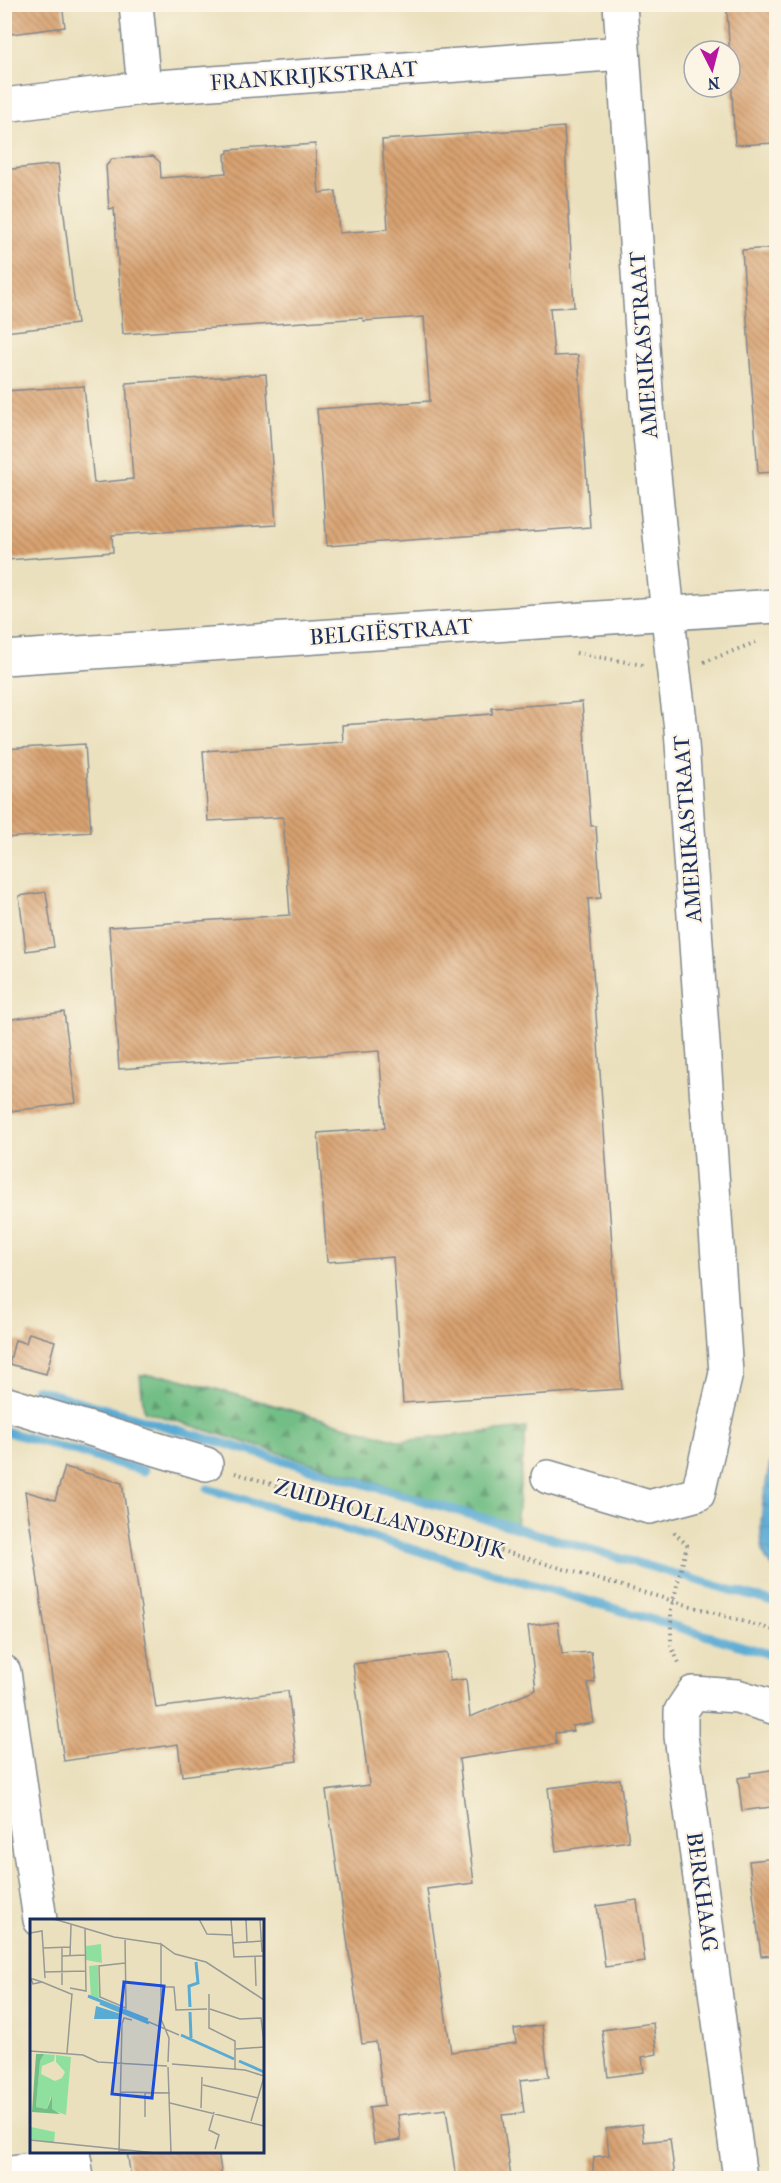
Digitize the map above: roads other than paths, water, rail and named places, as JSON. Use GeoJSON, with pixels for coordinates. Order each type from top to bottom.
{"type":"FeatureCollection","features":[{"type":"Feature","properties":{"kind":"street"},"geometry":{"type":"LineString","coordinates":[[136,4],[144,88]]}},
{"type":"Feature","properties":{"kind":"street","name":"AMERIKASTRAAT"},"geometry":{"type":"LineString","coordinates":[[548,1477],[649,1507],[699,1494],[726,1373],[681,729],[647,405],[620,4]]}},
{"type":"Feature","properties":{"kind":"street","name":"FRANKRIJKSTRAAT"},"geometry":{"type":"LineString","coordinates":[[4,105],[144,88],[624,53]]}},
{"type":"Feature","properties":{"kind":"street","name":"BELGIËSTRAAT"},"geometry":{"type":"LineString","coordinates":[[4,658],[777,606]]}},
{"type":"Feature","properties":{"kind":"street"},"geometry":{"type":"LineString","coordinates":[[4,1403],[206,1464]]}},
{"type":"Feature","properties":{"kind":"street"},"geometry":{"type":"LineString","coordinates":[[4,1672],[40,1919]]}},
{"type":"Feature","properties":{"kind":"street","name":"BERKHAAG"},"geometry":{"type":"LineString","coordinates":[[740,2178],[681,1736],[681,1711],[693,1693],[737,1696],[777,1708]]}},
{"type":"Feature","properties":{"kind":"street"},"geometry":{"type":"LineString","coordinates":[[4,2173],[75,2164]]}},
{"type":"Feature","properties":{"kind":"water"},"geometry":{"type":"Polygon","coordinates":[[[776,1458],[776,1569],[768,1562],[763,1550],[761,1535],[766,1484],[771,1459],[776,1458]]]}},
{"type":"Feature","properties":{"kind":"waterway"},"geometry":{"type":"LineString","coordinates":[[36,1389],[776,1603]]}},
{"type":"Feature","properties":{"kind":"waterway"},"geometry":{"type":"LineString","coordinates":[[4,1431],[144,1471]]}},
{"type":"Feature","properties":{"kind":"waterway"},"geometry":{"type":"LineString","coordinates":[[208,1489],[776,1656]]}}]}
